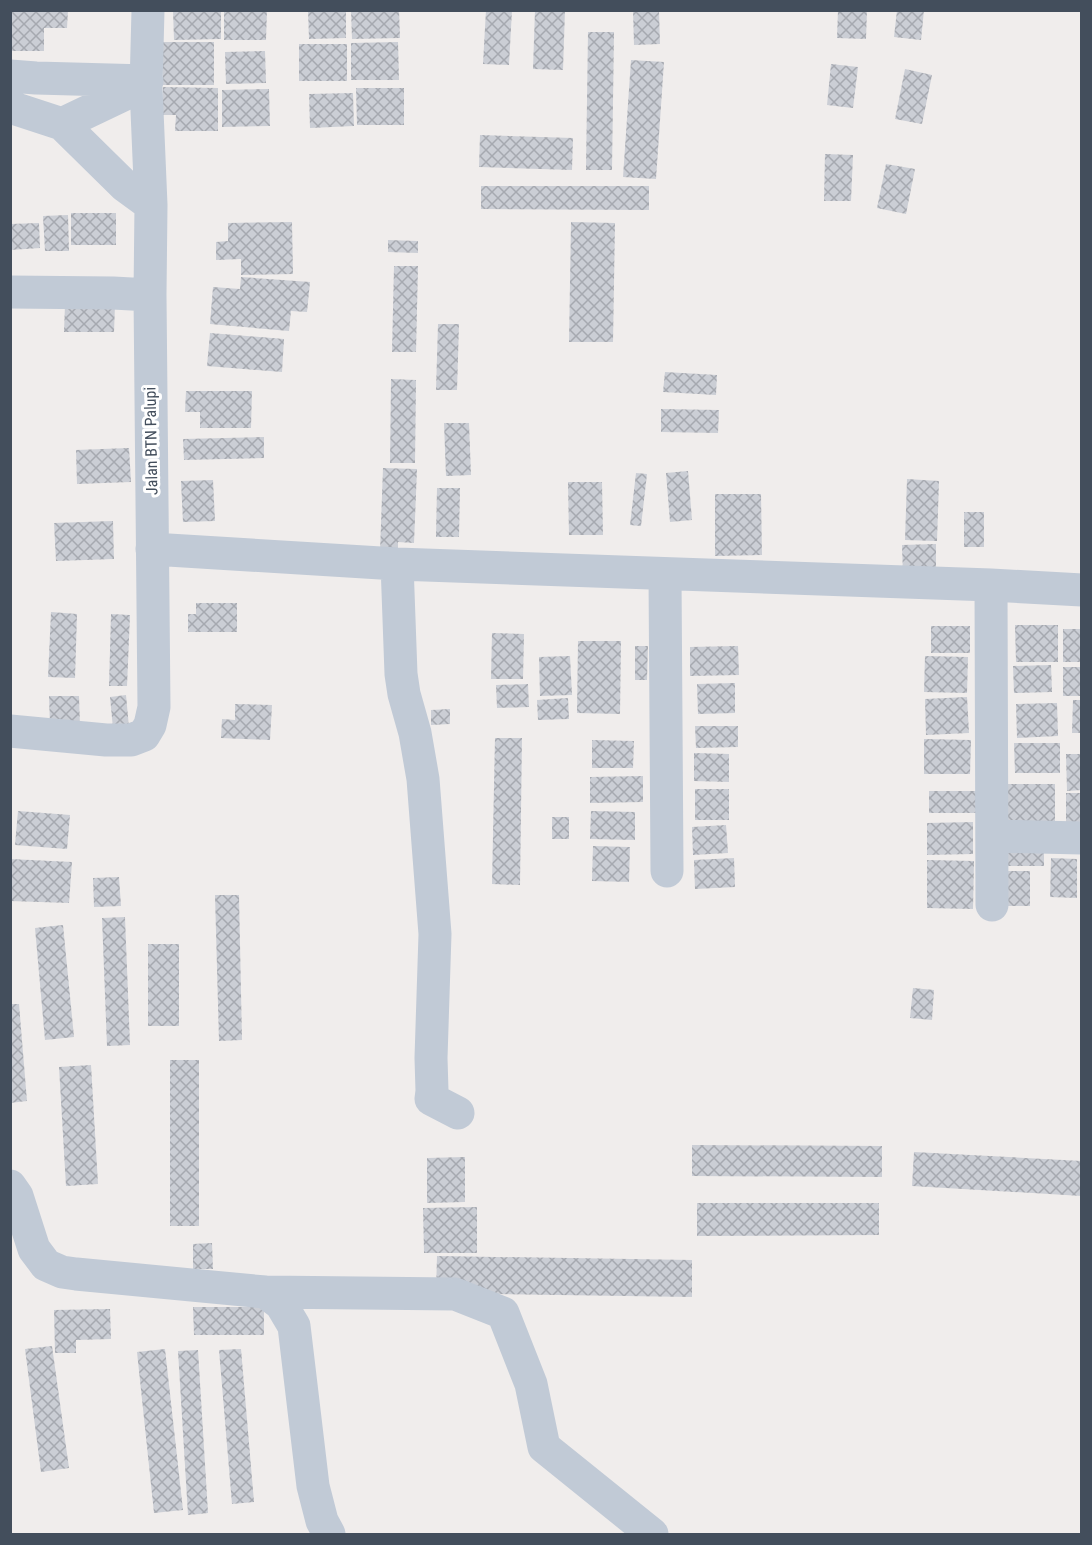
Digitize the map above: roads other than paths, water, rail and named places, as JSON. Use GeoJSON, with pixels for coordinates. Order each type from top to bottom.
{"type":"FeatureCollection","features":[{"type":"Feature","properties":{"kind":"street","name":"Jalan BTN Palupi"},"geometry":{"type":"LineString","coordinates":[[10,731],[106,740],[131,740],[144,735],[150,725],[154,707],[150,295],[152,205],[147,84],[148,10]]}},
{"type":"Feature","properties":{"kind":"street"},"geometry":{"type":"LineString","coordinates":[[10,76],[147,84]]}},
{"type":"Feature","properties":{"kind":"street"},"geometry":{"type":"LineString","coordinates":[[62,124],[147,84]]}},
{"type":"Feature","properties":{"kind":"street"},"geometry":{"type":"LineString","coordinates":[[10,107],[62,124],[125,186],[152,205]]}},
{"type":"Feature","properties":{"kind":"street"},"geometry":{"type":"LineString","coordinates":[[10,292],[150,295]]}},
{"type":"Feature","properties":{"kind":"street"},"geometry":{"type":"LineString","coordinates":[[152,549],[397,564],[1082,590]]}},
{"type":"Feature","properties":{"kind":"street"},"geometry":{"type":"LineString","coordinates":[[397,564],[401,674],[423,779],[435,934],[431,1099],[458,1113]]}},
{"type":"Feature","properties":{"kind":"street"},"geometry":{"type":"LineString","coordinates":[[665,574],[667,871]]}},
{"type":"Feature","properties":{"kind":"street"},"geometry":{"type":"LineString","coordinates":[[991,585],[992,905]]}},
{"type":"Feature","properties":{"kind":"street"},"geometry":{"type":"LineString","coordinates":[[992,836],[1082,838]]}},
{"type":"Feature","properties":{"kind":"street"},"geometry":{"type":"LineString","coordinates":[[10,1186],[17,1196],[34,1249],[46,1265],[62,1272],[265,1292],[455,1294],[503,1313],[531,1384],[544,1448],[652,1534]]}},
{"type":"Feature","properties":{"kind":"street"},"geometry":{"type":"LineString","coordinates":[[265,1292],[281,1304],[294,1326],[314,1486],[322,1521],[329,1534]]}}]}
